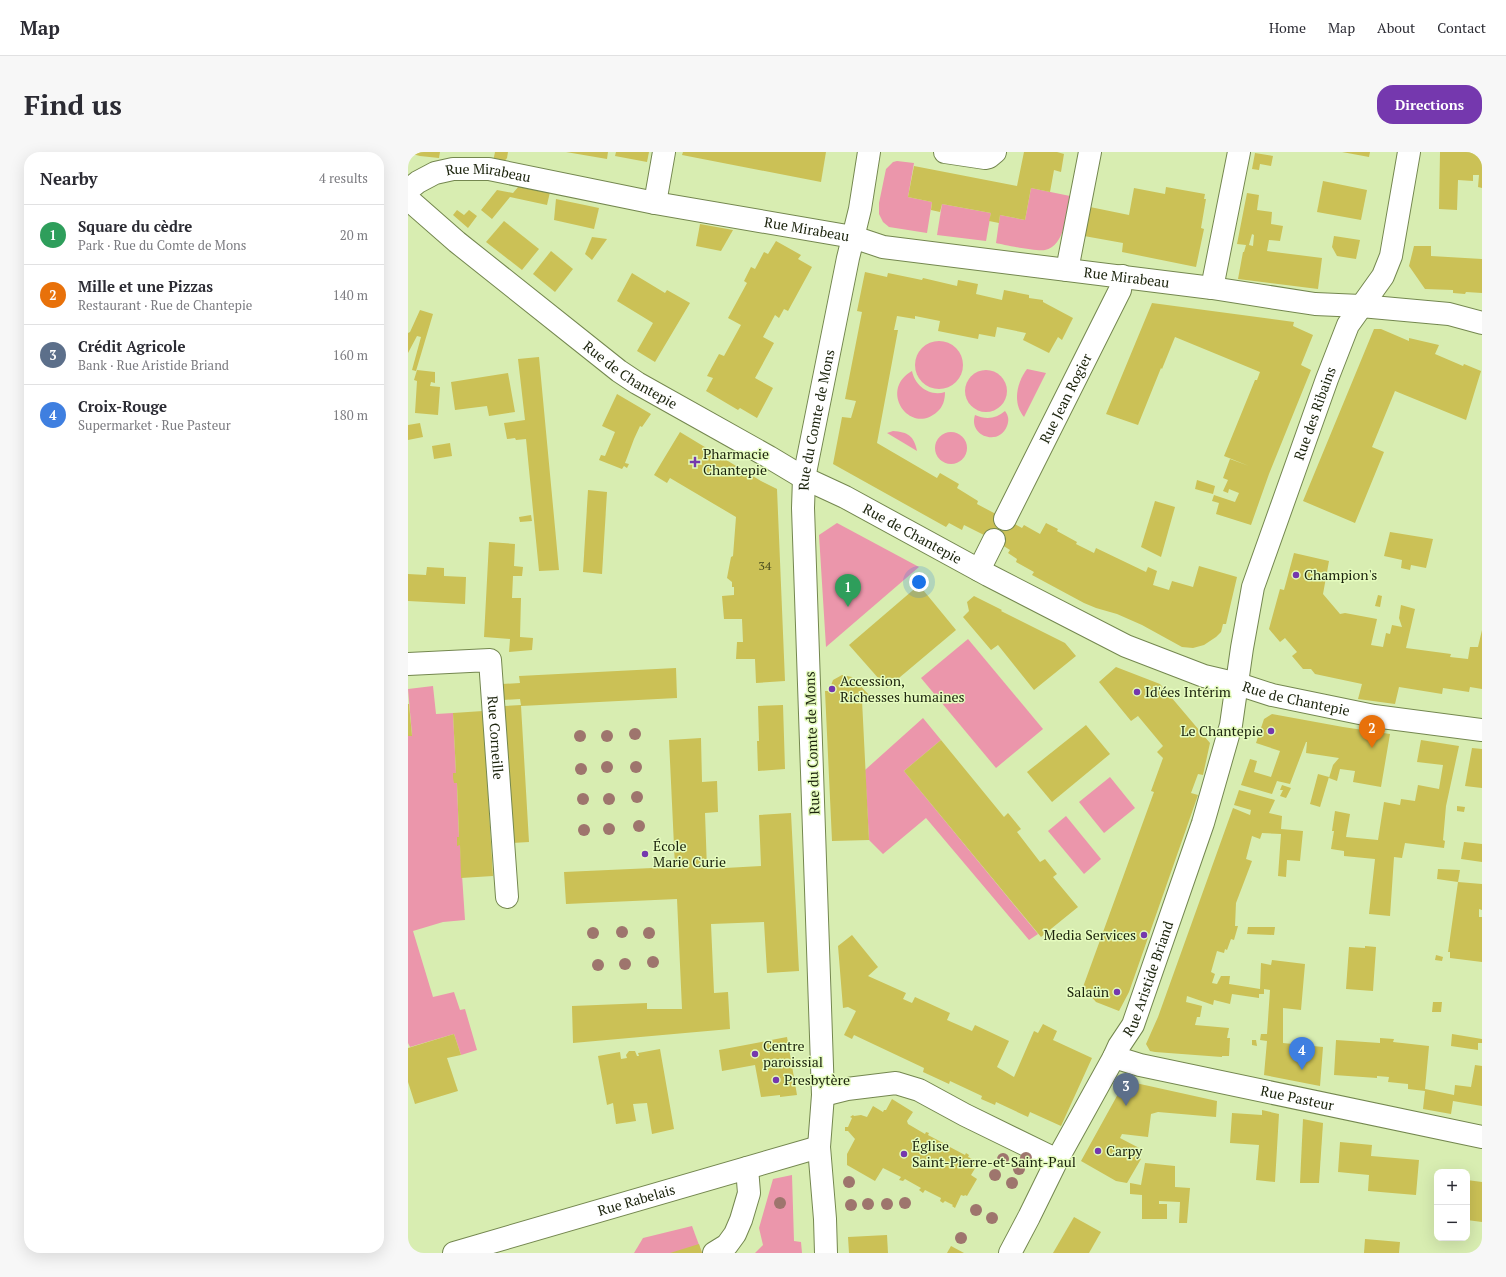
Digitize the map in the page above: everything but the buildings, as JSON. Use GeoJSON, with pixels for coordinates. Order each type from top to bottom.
{"type":"FeatureCollection","features":[{"type":"Feature","properties":{"kind":"street"},"geometry":{"type":"LineString","coordinates":[[655,203],[664,152]]}},
{"type":"Feature","properties":{"kind":"street","name":"Rue du Comte de Mons"},"geometry":{"type":"LineString","coordinates":[[826,1253],[825,1219],[819,1147],[823,1095],[803,508],[804,478],[860,209],[870,152]]}},
{"type":"Feature","properties":{"kind":"street"},"geometry":{"type":"LineString","coordinates":[[945,152],[985,158],[989,157],[995,152]]}},
{"type":"Feature","properties":{"kind":"street"},"geometry":{"type":"LineString","coordinates":[[1067,270],[1090,152]]}},
{"type":"Feature","properties":{"kind":"street"},"geometry":{"type":"LineString","coordinates":[[1212,288],[1239,152]]}},
{"type":"Feature","properties":{"kind":"street","name":"Rue des Ribains"},"geometry":{"type":"LineString","coordinates":[[1238,684],[1242,648],[1253,587],[1348,324],[1383,276],[1391,256],[1409,152]]}},
{"type":"Feature","properties":{"kind":"street","name":"Rue Mirabeau"},"geometry":{"type":"LineString","coordinates":[[408,190],[418,182],[435,173],[453,169],[489,169],[655,203],[853,237],[883,247],[1122,276],[1315,304],[1361,306],[1449,314],[1482,323]]}},
{"type":"Feature","properties":{"kind":"street","name":"Rue de Chantepie"},"geometry":{"type":"LineString","coordinates":[[408,199],[457,242],[619,371],[637,383],[770,457],[804,478],[845,497],[979,570],[1126,646],[1204,676],[1238,684],[1272,695],[1374,716],[1482,730]]}},
{"type":"Feature","properties":{"kind":"street","name":"Rue Jean Rogier"},"geometry":{"type":"LineString","coordinates":[[1005,519],[1120,290],[1122,276]]}},
{"type":"Feature","properties":{"kind":"street"},"geometry":{"type":"LineString","coordinates":[[979,570],[994,540]]}},
{"type":"Feature","properties":{"kind":"street","name":"Rue Corneille"},"geometry":{"type":"LineString","coordinates":[[408,664],[490,660],[507,897]]}},
{"type":"Feature","properties":{"kind":"street","name":"Rue Aristide Briand"},"geometry":{"type":"LineString","coordinates":[[1010,1253],[1057,1160],[1119,1046],[1133,1025],[1203,823],[1231,725],[1238,684]]}},
{"type":"Feature","properties":{"kind":"street","name":"Rue Pasteur"},"geometry":{"type":"LineString","coordinates":[[1114,1057],[1140,1066],[1482,1136]]}},
{"type":"Feature","properties":{"kind":"street"},"geometry":{"type":"LineString","coordinates":[[823,1095],[848,1089],[896,1083],[919,1090],[965,1115],[1057,1160]]}},
{"type":"Feature","properties":{"kind":"street","name":"Rue Rabelais"},"geometry":{"type":"LineString","coordinates":[[454,1253],[819,1147]]}},
{"type":"Feature","properties":{"kind":"street"},"geometry":{"type":"LineString","coordinates":[[714,1253],[727,1245],[735,1234],[741,1220],[749,1193],[747,1168]]}},
{"type":"Feature","properties":{"kind":"shaded area"},"geometry":{"type":"Polygon","coordinates":[[[893,162],[914,163],[908,197],[932,202],[927,233],[889,227],[883,222],[879,214],[879,203],[886,169],[893,162]]]}},
{"type":"Feature","properties":{"kind":"shaded area"},"geometry":{"type":"Polygon","coordinates":[[[1031,188],[1070,196],[1064,228],[1057,242],[1052,247],[1045,250],[1021,248],[996,243],[1000,215],[1025,220],[1031,188]]]}},
{"type":"Feature","properties":{"kind":"shaded area"},"geometry":{"type":"Polygon","coordinates":[[[942,204],[991,213],[986,241],[937,235],[942,204]]]}},
{"type":"Feature","properties":{"kind":"shaded area"},"geometry":{"type":"Polygon","coordinates":[[[934,341],[944,341],[956,348],[963,360],[963,370],[956,382],[944,389],[934,389],[926,385],[919,378],[915,370],[915,360],[919,352],[926,345],[934,341]]]}},
{"type":"Feature","properties":{"kind":"shaded area"},"geometry":{"type":"Polygon","coordinates":[[[1027,369],[1046,373],[1024,417],[1018,405],[1017,393],[1018,386],[1027,369]]]}},
{"type":"Feature","properties":{"kind":"shaded area"},"geometry":{"type":"Polygon","coordinates":[[[986,370],[1001,376],[1007,391],[1001,406],[986,412],[971,406],[965,391],[971,376],[986,370]]]}},
{"type":"Feature","properties":{"kind":"shaded area"},"geometry":{"type":"Polygon","coordinates":[[[912,371],[916,381],[924,389],[934,393],[945,392],[944,401],[941,408],[927,418],[917,418],[908,415],[902,408],[898,399],[898,389],[902,379],[912,371]]]}},
{"type":"Feature","properties":{"kind":"shaded area"},"geometry":{"type":"Polygon","coordinates":[[[1005,411],[1008,417],[1008,424],[1003,432],[998,436],[985,436],[976,429],[974,422],[975,415],[983,418],[991,418],[998,416],[1005,411]]]}},
{"type":"Feature","properties":{"kind":"shaded area"},"geometry":{"type":"Polygon","coordinates":[[[893,431],[903,432],[910,436],[916,446],[917,451],[887,433],[893,431]]]}},
{"type":"Feature","properties":{"kind":"shaded area"},"geometry":{"type":"Polygon","coordinates":[[[948,432],[954,432],[964,439],[967,448],[966,454],[960,461],[954,464],[948,464],[938,457],[935,451],[935,445],[942,435],[948,432]]]}},
{"type":"Feature","properties":{"kind":"shaded area"},"geometry":{"type":"Polygon","coordinates":[[[837,523],[919,567],[826,647],[819,535],[837,523]]]}},
{"type":"Feature","properties":{"kind":"shaded area"},"geometry":{"type":"Polygon","coordinates":[[[968,639],[1043,729],[996,768],[921,678],[968,639]]]}},
{"type":"Feature","properties":{"kind":"shaded area"},"geometry":{"type":"Polygon","coordinates":[[[433,686],[436,714],[453,713],[456,773],[453,773],[457,783],[459,837],[457,837],[457,845],[460,845],[465,920],[443,922],[413,931],[433,997],[454,992],[460,1010],[465,1009],[477,1050],[461,1055],[454,1034],[410,1047],[408,1043],[408,736],[412,735],[408,689],[433,686]]]}},
{"type":"Feature","properties":{"kind":"shaded area"},"geometry":{"type":"Polygon","coordinates":[[[923,718],[941,740],[904,771],[1038,934],[1029,940],[926,818],[883,854],[869,840],[865,770],[923,718]]]}},
{"type":"Feature","properties":{"kind":"shaded area"},"geometry":{"type":"Polygon","coordinates":[[[1110,777],[1135,808],[1104,833],[1079,802],[1110,777]]]}},
{"type":"Feature","properties":{"kind":"shaded area"},"geometry":{"type":"Polygon","coordinates":[[[1066,816],[1101,859],[1084,874],[1048,831],[1066,816]]]}},
{"type":"Feature","properties":{"kind":"shaded area"},"geometry":{"type":"Polygon","coordinates":[[[792,1175],[794,1241],[801,1242],[802,1253],[755,1253],[763,1245],[759,1228],[773,1179],[792,1175]]]}},
{"type":"Feature","properties":{"kind":"shaded area"},"geometry":{"type":"Polygon","coordinates":[[[692,1226],[702,1253],[634,1253],[643,1238],[692,1226]]]}},
{"type":"Feature","properties":{"kind":"place","name":"Pharmacie Chantepie"},"geometry":{"type":"Point","coordinates":[695,462]}},
{"type":"Feature","properties":{"kind":"place","name":"Champion's"},"geometry":{"type":"Point","coordinates":[1296,575]}},
{"type":"Feature","properties":{"kind":"place","name":"Square du cèdre"},"geometry":{"type":"Point","coordinates":[848,607]}},
{"type":"Feature","properties":{"kind":"place","name":"Accession, Richesses humaines"},"geometry":{"type":"Point","coordinates":[832,689]}},
{"type":"Feature","properties":{"kind":"place","name":"Id'ées Intérim"},"geometry":{"type":"Point","coordinates":[1137,692]}},
{"type":"Feature","properties":{"kind":"place","name":"Le Chantepie"},"geometry":{"type":"Point","coordinates":[1271,731]}},
{"type":"Feature","properties":{"kind":"place","name":"Mille et une Pizzas"},"geometry":{"type":"Point","coordinates":[1372,748]}},
{"type":"Feature","properties":{"kind":"place","name":"École Marie Curie"},"geometry":{"type":"Point","coordinates":[645,854]}},
{"type":"Feature","properties":{"kind":"place","name":"Media Services"},"geometry":{"type":"Point","coordinates":[1144,935]}},
{"type":"Feature","properties":{"kind":"place","name":"Salaün"},"geometry":{"type":"Point","coordinates":[1117,992]}},
{"type":"Feature","properties":{"kind":"place","name":"Centre paroissial"},"geometry":{"type":"Point","coordinates":[755,1054]}},
{"type":"Feature","properties":{"kind":"place","name":"Croix-Rouge"},"geometry":{"type":"Point","coordinates":[1302,1070]}},
{"type":"Feature","properties":{"kind":"place","name":"Presbytère"},"geometry":{"type":"Point","coordinates":[776,1080]}},
{"type":"Feature","properties":{"kind":"place","name":"Crédit Agricole"},"geometry":{"type":"Point","coordinates":[1126,1106]}},
{"type":"Feature","properties":{"kind":"place","name":"Carpy"},"geometry":{"type":"Point","coordinates":[1098,1151]}},
{"type":"Feature","properties":{"kind":"place","name":"Église Saint-Pierre-et-Saint-Paul"},"geometry":{"type":"Point","coordinates":[904,1154]}}]}
